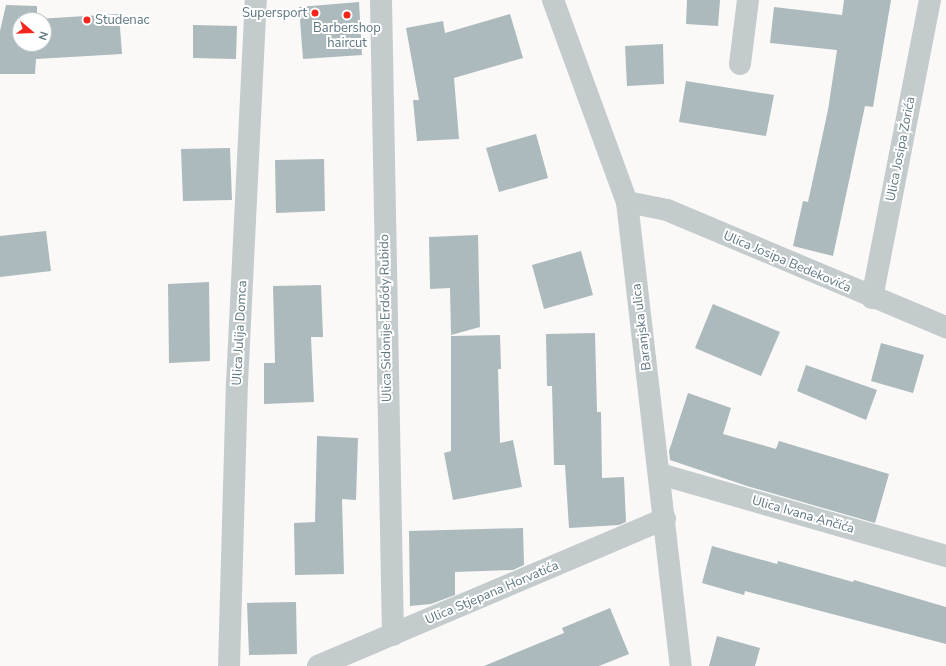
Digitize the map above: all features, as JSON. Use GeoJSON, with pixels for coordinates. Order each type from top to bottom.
{"type":"FeatureCollection","features":[{"type":"Feature","properties":{"kind":"street","name":"Ulica Julija Domca"},"geometry":{"type":"LineString","coordinates":[[229,666],[237,384],[256,0]]}},
{"type":"Feature","properties":{"kind":"street","name":"Ulica Sidonije Erdődy Rubido"},"geometry":{"type":"LineString","coordinates":[[381,0],[393,635]]}},
{"type":"Feature","properties":{"kind":"street","name":"Baranjska ulica"},"geometry":{"type":"LineString","coordinates":[[553,0],[627,202],[660,474],[681,666]]}},
{"type":"Feature","properties":{"kind":"street"},"geometry":{"type":"LineString","coordinates":[[740,64],[748,0]]}},
{"type":"Feature","properties":{"kind":"street","name":"Ulica Josipa Zorića"},"geometry":{"type":"LineString","coordinates":[[872,298],[930,0]]}},
{"type":"Feature","properties":{"kind":"street","name":"Ulica Josipa Bedekovića"},"geometry":{"type":"LineString","coordinates":[[627,202],[668,210],[872,298],[946,327]]}},
{"type":"Feature","properties":{"kind":"street","name":"Ulica Ivana Ančića"},"geometry":{"type":"LineString","coordinates":[[660,474],[946,556]]}},
{"type":"Feature","properties":{"kind":"street","name":"Ulica Stjepana Horvatića"},"geometry":{"type":"LineString","coordinates":[[318,666],[665,519]]}},
{"type":"Feature","properties":{"kind":"building"},"geometry":{"type":"Polygon","coordinates":[[[687,0],[720,0],[718,26],[686,24],[687,0]]]}},
{"type":"Feature","properties":{"kind":"building"},"geometry":{"type":"Polygon","coordinates":[[[844,0],[891,0],[873,107],[865,106],[833,256],[793,246],[803,201],[808,202],[828,110],[837,50],[770,43],[774,7],[842,15],[844,0]]]}},
{"type":"Feature","properties":{"kind":"building"},"geometry":{"type":"Polygon","coordinates":[[[359,2],[362,55],[303,59],[299,7],[359,2]]]}},
{"type":"Feature","properties":{"kind":"building"},"geometry":{"type":"Polygon","coordinates":[[[6,5],[37,6],[37,12],[12,12],[12,52],[52,52],[52,18],[119,14],[122,54],[36,59],[35,74],[0,74],[0,31],[6,5]]]}},
{"type":"Feature","properties":{"kind":"building"},"geometry":{"type":"Polygon","coordinates":[[[510,14],[523,58],[454,78],[459,139],[417,141],[413,100],[419,100],[406,28],[443,21],[445,33],[510,14]]]}},
{"type":"Feature","properties":{"kind":"building"},"geometry":{"type":"Polygon","coordinates":[[[193,25],[237,26],[236,59],[193,58],[193,25]]]}},
{"type":"Feature","properties":{"kind":"building"},"geometry":{"type":"Polygon","coordinates":[[[663,44],[664,84],[627,86],[625,46],[663,44]]]}},
{"type":"Feature","properties":{"kind":"building"},"geometry":{"type":"Polygon","coordinates":[[[686,81],[774,95],[766,136],[679,122],[686,81]]]}},
{"type":"Feature","properties":{"kind":"building"},"geometry":{"type":"Polygon","coordinates":[[[536,134],[548,178],[499,192],[486,148],[536,134]]]}},
{"type":"Feature","properties":{"kind":"building"},"geometry":{"type":"Polygon","coordinates":[[[230,148],[232,200],[183,201],[181,149],[230,148]]]}},
{"type":"Feature","properties":{"kind":"building"},"geometry":{"type":"Polygon","coordinates":[[[324,159],[325,211],[276,213],[275,160],[324,159]]]}},
{"type":"Feature","properties":{"kind":"building"},"geometry":{"type":"Polygon","coordinates":[[[46,231],[51,271],[0,277],[0,236],[46,231]]]}},
{"type":"Feature","properties":{"kind":"building"},"geometry":{"type":"Polygon","coordinates":[[[478,235],[480,327],[451,335],[450,288],[430,289],[429,237],[478,235]]]}},
{"type":"Feature","properties":{"kind":"building"},"geometry":{"type":"Polygon","coordinates":[[[581,251],[593,295],[544,309],[532,265],[581,251]]]}},
{"type":"Feature","properties":{"kind":"building"},"geometry":{"type":"Polygon","coordinates":[[[209,282],[210,361],[169,363],[168,284],[209,282]]]}},
{"type":"Feature","properties":{"kind":"building"},"geometry":{"type":"Polygon","coordinates":[[[321,285],[323,337],[311,337],[314,402],[264,404],[264,363],[275,363],[273,286],[321,285]]]}},
{"type":"Feature","properties":{"kind":"building"},"geometry":{"type":"Polygon","coordinates":[[[713,304],[780,332],[761,376],[695,348],[713,304]]]}},
{"type":"Feature","properties":{"kind":"building"},"geometry":{"type":"Polygon","coordinates":[[[595,333],[597,412],[601,412],[602,478],[624,477],[626,522],[619,525],[569,528],[565,465],[554,465],[552,386],[547,386],[546,334],[595,333]]]}},
{"type":"Feature","properties":{"kind":"building"},"geometry":{"type":"Polygon","coordinates":[[[500,335],[501,369],[498,369],[500,443],[513,440],[522,487],[453,500],[444,453],[451,451],[451,336],[500,335]]]}},
{"type":"Feature","properties":{"kind":"building"},"geometry":{"type":"Polygon","coordinates":[[[881,343],[924,355],[913,393],[871,381],[881,343]]]}},
{"type":"Feature","properties":{"kind":"building"},"geometry":{"type":"Polygon","coordinates":[[[806,365],[877,390],[866,420],[797,391],[806,365]]]}},
{"type":"Feature","properties":{"kind":"building"},"geometry":{"type":"Polygon","coordinates":[[[688,393],[731,408],[723,434],[776,449],[779,441],[889,474],[875,523],[747,486],[670,460],[669,451],[688,393]]]}},
{"type":"Feature","properties":{"kind":"building"},"geometry":{"type":"Polygon","coordinates":[[[317,436],[358,438],[356,500],[342,499],[344,574],[295,575],[294,523],[315,522],[317,436]]]}},
{"type":"Feature","properties":{"kind":"building"},"geometry":{"type":"Polygon","coordinates":[[[523,528],[524,565],[513,570],[455,572],[455,595],[431,604],[410,606],[409,531],[523,528]]]}},
{"type":"Feature","properties":{"kind":"building"},"geometry":{"type":"Polygon","coordinates":[[[712,546],[777,564],[778,561],[853,582],[854,580],[946,607],[946,644],[745,591],[744,595],[702,583],[712,546]]]}},
{"type":"Feature","properties":{"kind":"building"},"geometry":{"type":"Polygon","coordinates":[[[296,602],[297,654],[249,655],[247,603],[296,602]]]}},
{"type":"Feature","properties":{"kind":"building"},"geometry":{"type":"Polygon","coordinates":[[[610,608],[629,654],[599,666],[484,666],[564,633],[562,628],[610,608]]]}},
{"type":"Feature","properties":{"kind":"building"},"geometry":{"type":"Polygon","coordinates":[[[717,636],[760,648],[755,666],[709,666],[717,636]]]}},
{"type":"Feature","properties":{"kind":"place","name":"Supersport"},"geometry":{"type":"Point","coordinates":[315,13]}},
{"type":"Feature","properties":{"kind":"place","name":"Barbershop haircut"},"geometry":{"type":"Point","coordinates":[347,15]}},
{"type":"Feature","properties":{"kind":"place","name":"Studenac"},"geometry":{"type":"Point","coordinates":[87,20]}}]}
